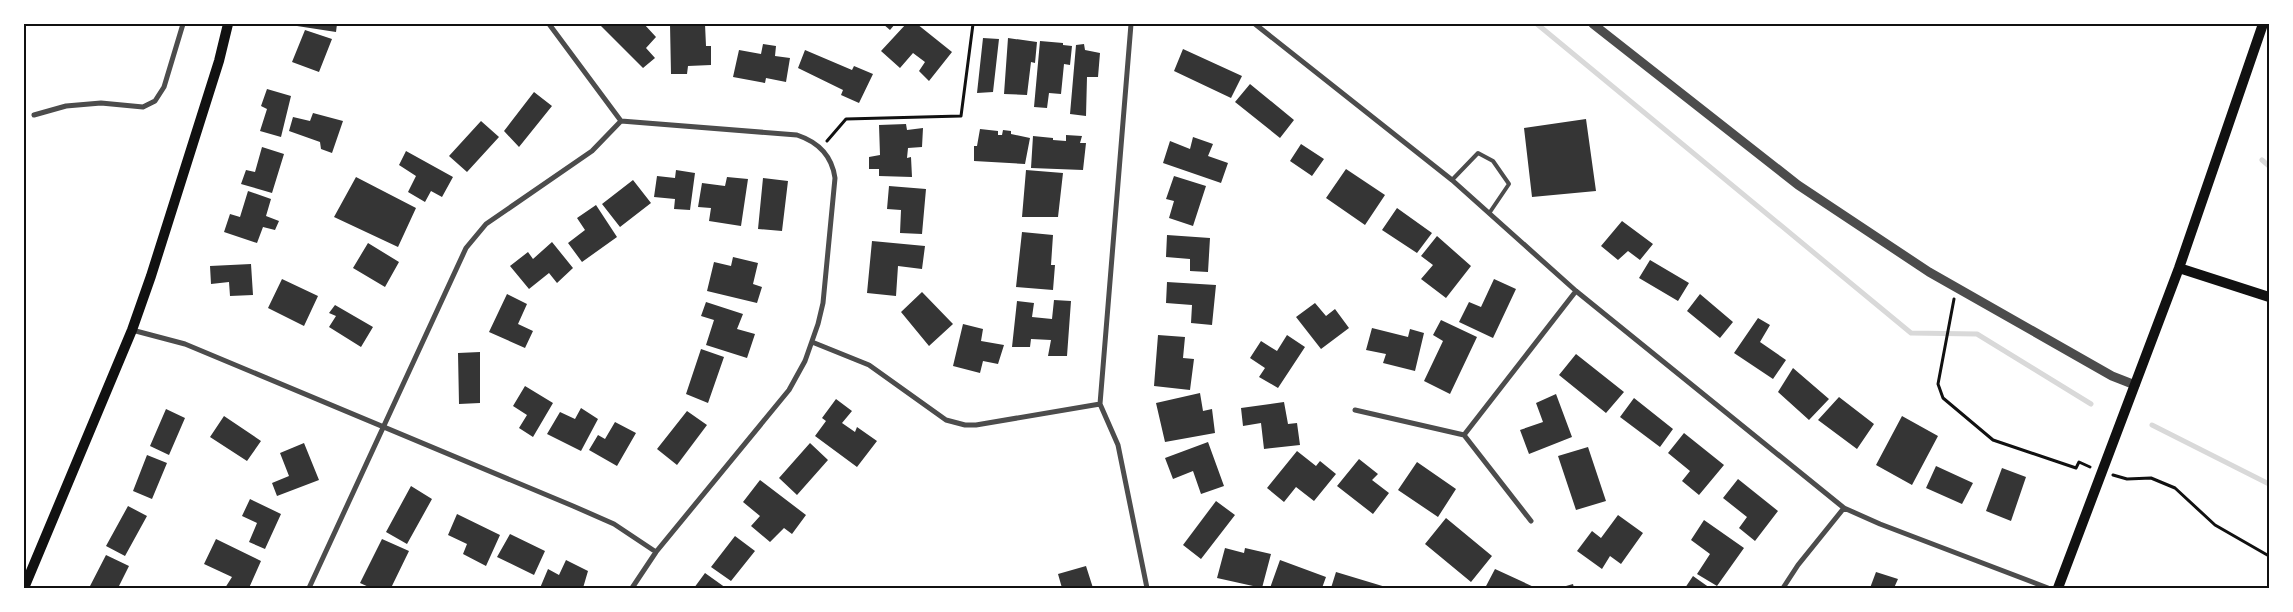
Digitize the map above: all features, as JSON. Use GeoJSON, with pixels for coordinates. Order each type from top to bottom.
{"type":"FeatureCollection","features":[{"type":"Feature","properties":{"kind":"main road"},"geometry":{"type":"LineString","coordinates":[[24,588],[132,330],[163,239],[219,60],[228,24]]}},
{"type":"Feature","properties":{"kind":"main road"},"geometry":{"type":"LineString","coordinates":[[2058,588],[2179,268],[2263,24]]}},
{"type":"Feature","properties":{"kind":"main road"},"geometry":{"type":"LineString","coordinates":[[2179,268],[2269,297]]}},
{"type":"Feature","properties":{"kind":"street"},"geometry":{"type":"LineString","coordinates":[[34,115],[66,106],[101,103],[143,107],[155,101],[164,87],[183,24]]}},
{"type":"Feature","properties":{"kind":"street"},"geometry":{"type":"LineString","coordinates":[[549,24],[621,122]]}},
{"type":"Feature","properties":{"kind":"street"},"geometry":{"type":"LineString","coordinates":[[1131,24],[1100,404],[1118,445],[1147,588]]}},
{"type":"Feature","properties":{"kind":"street"},"geometry":{"type":"LineString","coordinates":[[1255,24],[1452,180],[1576,290],[1844,508],[1880,524],[2048,588]]}},
{"type":"Feature","properties":{"kind":"street"},"geometry":{"type":"LineString","coordinates":[[1593,24],[1798,185],[1929,272],[2112,376],[2135,385]]}},
{"type":"Feature","properties":{"kind":"street"},"geometry":{"type":"LineString","coordinates":[[309,588],[472,239],[486,224],[592,151],[621,122],[797,135],[808,139],[821,148],[833,167],[834,178],[823,303],[812,342],[796,378],[781,401],[656,552],[632,588]]}},
{"type":"Feature","properties":{"kind":"street"},"geometry":{"type":"LineString","coordinates":[[1464,435],[1576,290]]}},
{"type":"Feature","properties":{"kind":"street"},"geometry":{"type":"LineString","coordinates":[[132,330],[185,344],[614,524],[656,552]]}},
{"type":"Feature","properties":{"kind":"street"},"geometry":{"type":"LineString","coordinates":[[812,342],[869,365],[946,420],[955,424],[976,425],[1100,404]]}},
{"type":"Feature","properties":{"kind":"street"},"geometry":{"type":"LineString","coordinates":[[1355,410],[1464,435],[1531,521]]}},
{"type":"Feature","properties":{"kind":"street"},"geometry":{"type":"LineString","coordinates":[[1783,588],[1798,565],[1844,508]]}},
{"type":"Feature","properties":{"kind":"lane"},"geometry":{"type":"LineString","coordinates":[[1452,180],[1478,154],[1493,161],[1509,184],[1490,212]]}},
{"type":"Feature","properties":{"kind":"path"},"geometry":{"type":"LineString","coordinates":[[821,148],[846,119],[961,116],[973,24]]}},
{"type":"Feature","properties":{"kind":"path"},"geometry":{"type":"LineString","coordinates":[[1952,308],[1938,384],[1943,398],[1993,440],[2076,468],[2079,462],[2102,472],[2128,479],[2151,478],[2176,488],[2215,525],[2269,556]]}},
{"type":"Feature","properties":{"kind":"building"},"geometry":{"type":"Polygon","coordinates":[[[297,24],[337,24],[336,32],[297,26],[297,24]]]}},
{"type":"Feature","properties":{"kind":"building"},"geometry":{"type":"Polygon","coordinates":[[[604,24],[644,24],[656,37],[646,48],[655,58],[643,68],[601,26],[604,24]]]}},
{"type":"Feature","properties":{"kind":"building"},"geometry":{"type":"Polygon","coordinates":[[[670,24],[705,24],[706,46],[711,46],[711,65],[688,66],[687,74],[671,74],[670,24]]]}},
{"type":"Feature","properties":{"kind":"building"},"geometry":{"type":"Polygon","coordinates":[[[883,24],[895,24],[890,30],[883,24]]]}},
{"type":"Feature","properties":{"kind":"building"},"geometry":{"type":"Polygon","coordinates":[[[906,24],[917,24],[952,52],[929,81],[919,71],[925,62],[913,53],[900,68],[881,51],[906,24]]]}},
{"type":"Feature","properties":{"kind":"building"},"geometry":{"type":"Polygon","coordinates":[[[305,30],[332,39],[319,72],[292,62],[305,30]]]}},
{"type":"Feature","properties":{"kind":"building"},"geometry":{"type":"Polygon","coordinates":[[[983,38],[999,39],[993,92],[977,93],[983,38]]]}},
{"type":"Feature","properties":{"kind":"building"},"geometry":{"type":"Polygon","coordinates":[[[1008,38],[1037,42],[1035,63],[1031,62],[1027,95],[1004,94],[1008,38]]]}},
{"type":"Feature","properties":{"kind":"building"},"geometry":{"type":"Polygon","coordinates":[[[1040,41],[1063,43],[1063,45],[1072,46],[1070,65],[1064,64],[1061,94],[1049,93],[1047,108],[1034,107],[1040,41]]]}},
{"type":"Feature","properties":{"kind":"building"},"geometry":{"type":"Polygon","coordinates":[[[763,44],[776,46],[775,56],[790,58],[786,82],[766,78],[765,83],[733,77],[739,50],[761,54],[763,44]]]}},
{"type":"Feature","properties":{"kind":"building"},"geometry":{"type":"Polygon","coordinates":[[[1084,44],[1085,50],[1100,53],[1098,77],[1087,77],[1086,116],[1070,114],[1076,45],[1084,44]]]}},
{"type":"Feature","properties":{"kind":"building"},"geometry":{"type":"Polygon","coordinates":[[[1183,49],[1242,76],[1231,98],[1174,71],[1183,49]]]}},
{"type":"Feature","properties":{"kind":"building"},"geometry":{"type":"Polygon","coordinates":[[[805,50],[852,70],[854,66],[873,74],[859,103],[841,95],[843,90],[798,68],[805,50]]]}},
{"type":"Feature","properties":{"kind":"building"},"geometry":{"type":"Polygon","coordinates":[[[1250,84],[1294,120],[1280,138],[1235,102],[1250,84]]]}},
{"type":"Feature","properties":{"kind":"building"},"geometry":{"type":"Polygon","coordinates":[[[267,89],[291,96],[281,137],[260,131],[267,109],[261,106],[267,89]]]}},
{"type":"Feature","properties":{"kind":"building"},"geometry":{"type":"Polygon","coordinates":[[[534,92],[552,106],[519,147],[504,131],[534,92]]]}},
{"type":"Feature","properties":{"kind":"building"},"geometry":{"type":"Polygon","coordinates":[[[313,113],[343,121],[332,153],[321,149],[320,142],[289,131],[293,117],[310,121],[313,113]]]}},
{"type":"Feature","properties":{"kind":"building"},"geometry":{"type":"Polygon","coordinates":[[[1586,119],[1596,191],[1532,197],[1524,128],[1586,119]]]}},
{"type":"Feature","properties":{"kind":"building"},"geometry":{"type":"Polygon","coordinates":[[[481,121],[499,137],[467,172],[449,156],[481,121]]]}},
{"type":"Feature","properties":{"kind":"building"},"geometry":{"type":"Polygon","coordinates":[[[906,124],[907,130],[923,128],[922,147],[908,148],[907,158],[911,157],[912,177],[879,176],[879,169],[869,169],[869,157],[880,155],[879,125],[906,124]]]}},
{"type":"Feature","properties":{"kind":"building"},"geometry":{"type":"Polygon","coordinates":[[[980,129],[998,131],[998,135],[1002,135],[1003,130],[1011,131],[1011,134],[1030,138],[1025,164],[974,161],[974,146],[977,146],[980,129]]]}},
{"type":"Feature","properties":{"kind":"building"},"geometry":{"type":"Polygon","coordinates":[[[1066,135],[1082,136],[1080,143],[1086,143],[1083,170],[1031,168],[1033,136],[1066,141],[1066,135]]]}},
{"type":"Feature","properties":{"kind":"building"},"geometry":{"type":"Polygon","coordinates":[[[1193,137],[1213,144],[1208,156],[1228,163],[1221,183],[1163,163],[1170,141],[1190,149],[1193,137]]]}},
{"type":"Feature","properties":{"kind":"building"},"geometry":{"type":"Polygon","coordinates":[[[1301,144],[1324,159],[1312,176],[1290,161],[1301,144]]]}},
{"type":"Feature","properties":{"kind":"building"},"geometry":{"type":"Polygon","coordinates":[[[262,147],[284,154],[272,193],[241,184],[246,170],[255,172],[262,147]]]}},
{"type":"Feature","properties":{"kind":"building"},"geometry":{"type":"Polygon","coordinates":[[[406,151],[453,177],[442,197],[431,191],[425,202],[408,192],[416,176],[399,165],[406,151]]]}},
{"type":"Feature","properties":{"kind":"building"},"geometry":{"type":"Polygon","coordinates":[[[1346,169],[1385,195],[1365,225],[1326,198],[1346,169]]]}},
{"type":"Feature","properties":{"kind":"building"},"geometry":{"type":"Polygon","coordinates":[[[676,170],[695,173],[690,210],[674,209],[675,199],[654,197],[657,176],[675,178],[676,170]]]}},
{"type":"Feature","properties":{"kind":"building"},"geometry":{"type":"Polygon","coordinates":[[[1026,170],[1063,173],[1058,217],[1022,217],[1026,170]]]}},
{"type":"Feature","properties":{"kind":"building"},"geometry":{"type":"Polygon","coordinates":[[[1174,176],[1206,186],[1193,226],[1169,218],[1174,201],[1166,199],[1174,176]]]}},
{"type":"Feature","properties":{"kind":"building"},"geometry":{"type":"Polygon","coordinates":[[[356,177],[416,208],[398,247],[334,217],[356,177]]]}},
{"type":"Feature","properties":{"kind":"building"},"geometry":{"type":"Polygon","coordinates":[[[727,177],[748,179],[741,226],[709,221],[711,208],[698,207],[702,183],[725,186],[727,177]]]}},
{"type":"Feature","properties":{"kind":"building"},"geometry":{"type":"Polygon","coordinates":[[[763,178],[788,181],[782,231],[758,229],[763,178]]]}},
{"type":"Feature","properties":{"kind":"building"},"geometry":{"type":"Polygon","coordinates":[[[633,180],[651,203],[620,227],[602,204],[633,180]]]}},
{"type":"Feature","properties":{"kind":"building"},"geometry":{"type":"Polygon","coordinates":[[[889,186],[926,189],[922,234],[900,233],[901,210],[887,209],[889,186]]]}},
{"type":"Feature","properties":{"kind":"building"},"geometry":{"type":"Polygon","coordinates":[[[248,191],[271,199],[266,216],[279,221],[275,230],[263,227],[257,243],[224,232],[230,214],[240,217],[248,191]]]}},
{"type":"Feature","properties":{"kind":"building"},"geometry":{"type":"Polygon","coordinates":[[[596,205],[617,237],[582,262],[568,243],[585,230],[577,218],[596,205]]]}},
{"type":"Feature","properties":{"kind":"building"},"geometry":{"type":"Polygon","coordinates":[[[1397,208],[1432,233],[1417,253],[1382,230],[1397,208]]]}},
{"type":"Feature","properties":{"kind":"building"},"geometry":{"type":"Polygon","coordinates":[[[1622,221],[1653,244],[1640,260],[1628,251],[1618,260],[1601,246],[1622,221]]]}},
{"type":"Feature","properties":{"kind":"building"},"geometry":{"type":"Polygon","coordinates":[[[1022,232],[1053,235],[1051,265],[1055,265],[1053,290],[1016,287],[1022,232]]]}},
{"type":"Feature","properties":{"kind":"building"},"geometry":{"type":"Polygon","coordinates":[[[1167,235],[1210,238],[1208,272],[1190,271],[1190,259],[1166,257],[1167,235]]]}},
{"type":"Feature","properties":{"kind":"building"},"geometry":{"type":"Polygon","coordinates":[[[1437,236],[1471,266],[1446,298],[1421,279],[1433,265],[1421,256],[1437,236]]]}},
{"type":"Feature","properties":{"kind":"building"},"geometry":{"type":"Polygon","coordinates":[[[872,241],[925,246],[922,269],[898,266],[896,296],[867,293],[872,241]]]}},
{"type":"Feature","properties":{"kind":"building"},"geometry":{"type":"Polygon","coordinates":[[[552,242],[573,268],[557,283],[549,273],[529,289],[510,266],[528,252],[533,259],[552,242]]]}},
{"type":"Feature","properties":{"kind":"building"},"geometry":{"type":"Polygon","coordinates":[[[368,243],[399,262],[385,287],[353,268],[368,243]]]}},
{"type":"Feature","properties":{"kind":"building"},"geometry":{"type":"Polygon","coordinates":[[[733,257],[758,263],[753,284],[762,287],[757,303],[707,291],[714,262],[731,266],[733,257]]]}},
{"type":"Feature","properties":{"kind":"building"},"geometry":{"type":"Polygon","coordinates":[[[1650,260],[1689,283],[1678,301],[1639,278],[1650,260]]]}},
{"type":"Feature","properties":{"kind":"building"},"geometry":{"type":"Polygon","coordinates":[[[251,264],[253,295],[230,296],[229,282],[211,284],[210,266],[251,264]]]}},
{"type":"Feature","properties":{"kind":"building"},"geometry":{"type":"Polygon","coordinates":[[[282,279],[318,296],[304,326],[268,308],[282,279]]]}},
{"type":"Feature","properties":{"kind":"building"},"geometry":{"type":"Polygon","coordinates":[[[1494,279],[1516,289],[1493,338],[1459,322],[1469,302],[1481,307],[1494,279]]]}},
{"type":"Feature","properties":{"kind":"building"},"geometry":{"type":"Polygon","coordinates":[[[1167,282],[1216,285],[1212,325],[1191,323],[1192,305],[1166,303],[1167,282]]]}},
{"type":"Feature","properties":{"kind":"building"},"geometry":{"type":"Polygon","coordinates":[[[922,292],[953,324],[929,346],[901,312],[922,292]]]}},
{"type":"Feature","properties":{"kind":"building"},"geometry":{"type":"Polygon","coordinates":[[[507,294],[527,304],[518,324],[533,331],[525,348],[489,332],[507,294]]]}},
{"type":"Feature","properties":{"kind":"building"},"geometry":{"type":"Polygon","coordinates":[[[1700,294],[1733,322],[1720,338],[1687,311],[1700,294]]]}},
{"type":"Feature","properties":{"kind":"building"},"geometry":{"type":"Polygon","coordinates":[[[1054,300],[1071,301],[1067,356],[1048,356],[1051,340],[1031,339],[1030,347],[1012,347],[1017,301],[1034,303],[1032,317],[1052,319],[1054,300]]]}},
{"type":"Feature","properties":{"kind":"building"},"geometry":{"type":"Polygon","coordinates":[[[706,302],[743,314],[737,329],[755,334],[747,358],[706,345],[714,320],[701,316],[706,302]]]}},
{"type":"Feature","properties":{"kind":"building"},"geometry":{"type":"Polygon","coordinates":[[[1315,303],[1326,316],[1335,309],[1349,328],[1321,349],[1296,317],[1315,303]]]}},
{"type":"Feature","properties":{"kind":"building"},"geometry":{"type":"Polygon","coordinates":[[[335,305],[373,327],[361,347],[329,327],[336,316],[329,313],[335,305]]]}},
{"type":"Feature","properties":{"kind":"building"},"geometry":{"type":"Polygon","coordinates":[[[1758,318],[1770,325],[1760,342],[1786,360],[1773,379],[1734,353],[1758,318]]]}},
{"type":"Feature","properties":{"kind":"building"},"geometry":{"type":"Polygon","coordinates":[[[1441,320],[1477,337],[1450,394],[1424,381],[1443,341],[1433,335],[1441,320]]]}},
{"type":"Feature","properties":{"kind":"building"},"geometry":{"type":"Polygon","coordinates":[[[963,324],[983,329],[981,341],[1004,345],[998,364],[983,361],[980,373],[953,366],[963,324]]]}},
{"type":"Feature","properties":{"kind":"building"},"geometry":{"type":"Polygon","coordinates":[[[1372,328],[1408,337],[1410,329],[1424,333],[1415,371],[1383,363],[1386,354],[1366,350],[1372,328]]]}},
{"type":"Feature","properties":{"kind":"building"},"geometry":{"type":"Polygon","coordinates":[[[1158,335],[1185,337],[1183,358],[1194,359],[1190,390],[1154,386],[1158,335]]]}},
{"type":"Feature","properties":{"kind":"building"},"geometry":{"type":"Polygon","coordinates":[[[1287,335],[1305,347],[1278,388],[1259,377],[1265,368],[1250,358],[1261,341],[1277,351],[1287,335]]]}},
{"type":"Feature","properties":{"kind":"building"},"geometry":{"type":"Polygon","coordinates":[[[701,349],[724,357],[708,403],[686,394],[701,349]]]}},
{"type":"Feature","properties":{"kind":"building"},"geometry":{"type":"Polygon","coordinates":[[[480,352],[480,403],[459,404],[458,353],[480,352]]]}},
{"type":"Feature","properties":{"kind":"building"},"geometry":{"type":"Polygon","coordinates":[[[1576,354],[1624,392],[1606,413],[1559,375],[1576,354]]]}},
{"type":"Feature","properties":{"kind":"building"},"geometry":{"type":"Polygon","coordinates":[[[1793,368],[1829,399],[1809,420],[1778,392],[1793,368]]]}},
{"type":"Feature","properties":{"kind":"building"},"geometry":{"type":"Polygon","coordinates":[[[525,386],[553,403],[533,437],[519,428],[527,415],[513,406],[525,386]]]}},
{"type":"Feature","properties":{"kind":"building"},"geometry":{"type":"Polygon","coordinates":[[[1200,393],[1203,411],[1212,409],[1215,433],[1165,442],[1156,403],[1200,393]]]}},
{"type":"Feature","properties":{"kind":"building"},"geometry":{"type":"Polygon","coordinates":[[[1556,394],[1572,437],[1529,454],[1520,430],[1543,422],[1536,403],[1556,394]]]}},
{"type":"Feature","properties":{"kind":"building"},"geometry":{"type":"Polygon","coordinates":[[[1839,397],[1874,424],[1857,449],[1818,420],[1839,397]]]}},
{"type":"Feature","properties":{"kind":"building"},"geometry":{"type":"Polygon","coordinates":[[[1634,398],[1673,429],[1660,447],[1620,417],[1634,398]]]}},
{"type":"Feature","properties":{"kind":"building"},"geometry":{"type":"Polygon","coordinates":[[[836,399],[852,411],[842,423],[855,432],[857,427],[877,441],[857,467],[815,436],[826,421],[822,418],[836,399]]]}},
{"type":"Feature","properties":{"kind":"building"},"geometry":{"type":"Polygon","coordinates":[[[1284,402],[1288,424],[1297,423],[1300,445],[1264,449],[1261,423],[1243,426],[1241,408],[1284,402]]]}},
{"type":"Feature","properties":{"kind":"building"},"geometry":{"type":"Polygon","coordinates":[[[581,408],[598,419],[581,451],[547,434],[560,412],[575,419],[581,408]]]}},
{"type":"Feature","properties":{"kind":"building"},"geometry":{"type":"Polygon","coordinates":[[[166,409],[185,418],[169,455],[150,446],[166,409]]]}},
{"type":"Feature","properties":{"kind":"building"},"geometry":{"type":"Polygon","coordinates":[[[687,411],[707,425],[677,465],[657,449],[687,411]]]}},
{"type":"Feature","properties":{"kind":"building"},"geometry":{"type":"Polygon","coordinates":[[[224,416],[261,441],[247,461],[210,437],[224,416]]]}},
{"type":"Feature","properties":{"kind":"building"},"geometry":{"type":"Polygon","coordinates":[[[1902,416],[1938,436],[1912,485],[1876,465],[1902,416]]]}},
{"type":"Feature","properties":{"kind":"building"},"geometry":{"type":"Polygon","coordinates":[[[615,422],[636,433],[617,466],[589,450],[598,435],[605,439],[615,422]]]}},
{"type":"Feature","properties":{"kind":"building"},"geometry":{"type":"Polygon","coordinates":[[[1684,433],[1724,465],[1699,495],[1682,481],[1690,471],[1668,453],[1684,433]]]}},
{"type":"Feature","properties":{"kind":"building"},"geometry":{"type":"Polygon","coordinates":[[[1208,442],[1224,486],[1201,494],[1193,471],[1173,479],[1165,458],[1208,442]]]}},
{"type":"Feature","properties":{"kind":"building"},"geometry":{"type":"Polygon","coordinates":[[[304,443],[319,480],[277,496],[272,483],[289,476],[280,453],[304,443]]]}},
{"type":"Feature","properties":{"kind":"building"},"geometry":{"type":"Polygon","coordinates":[[[810,443],[828,460],[797,495],[779,478],[810,443]]]}},
{"type":"Feature","properties":{"kind":"building"},"geometry":{"type":"Polygon","coordinates":[[[1588,447],[1606,501],[1576,510],[1558,456],[1588,447]]]}},
{"type":"Feature","properties":{"kind":"building"},"geometry":{"type":"Polygon","coordinates":[[[1297,451],[1316,466],[1320,461],[1336,474],[1314,501],[1296,487],[1284,502],[1267,488],[1297,451]]]}},
{"type":"Feature","properties":{"kind":"building"},"geometry":{"type":"Polygon","coordinates":[[[147,455],[167,463],[152,499],[133,491],[147,455]]]}},
{"type":"Feature","properties":{"kind":"building"},"geometry":{"type":"Polygon","coordinates":[[[1359,459],[1378,474],[1372,480],[1389,493],[1373,514],[1337,486],[1359,459]]]}},
{"type":"Feature","properties":{"kind":"building"},"geometry":{"type":"Polygon","coordinates":[[[1417,462],[1456,489],[1438,517],[1398,490],[1417,462]]]}},
{"type":"Feature","properties":{"kind":"building"},"geometry":{"type":"Polygon","coordinates":[[[1936,466],[1973,483],[1962,504],[1926,488],[1936,466]]]}},
{"type":"Feature","properties":{"kind":"building"},"geometry":{"type":"Polygon","coordinates":[[[2002,468],[2026,477],[2011,521],[1986,511],[2002,468]]]}},
{"type":"Feature","properties":{"kind":"building"},"geometry":{"type":"Polygon","coordinates":[[[1738,479],[1778,511],[1755,541],[1739,528],[1747,517],[1723,498],[1738,479]]]}},
{"type":"Feature","properties":{"kind":"building"},"geometry":{"type":"Polygon","coordinates":[[[760,480],[806,515],[792,534],[784,528],[770,542],[751,526],[760,516],[743,502],[760,480]]]}},
{"type":"Feature","properties":{"kind":"building"},"geometry":{"type":"Polygon","coordinates":[[[411,486],[432,499],[407,544],[386,532],[411,486]]]}},
{"type":"Feature","properties":{"kind":"building"},"geometry":{"type":"Polygon","coordinates":[[[250,499],[281,514],[265,549],[249,542],[257,523],[242,516],[250,499]]]}},
{"type":"Feature","properties":{"kind":"building"},"geometry":{"type":"Polygon","coordinates":[[[1216,501],[1235,515],[1201,559],[1183,545],[1216,501]]]}},
{"type":"Feature","properties":{"kind":"building"},"geometry":{"type":"Polygon","coordinates":[[[128,506],[147,516],[125,556],[106,546],[128,506]]]}},
{"type":"Feature","properties":{"kind":"building"},"geometry":{"type":"Polygon","coordinates":[[[457,514],[500,535],[486,566],[463,554],[467,544],[448,535],[457,514]]]}},
{"type":"Feature","properties":{"kind":"building"},"geometry":{"type":"Polygon","coordinates":[[[1618,515],[1643,533],[1621,564],[1610,556],[1602,569],[1577,551],[1592,531],[1601,538],[1618,515]]]}},
{"type":"Feature","properties":{"kind":"building"},"geometry":{"type":"Polygon","coordinates":[[[1446,518],[1492,556],[1471,582],[1425,544],[1446,518]]]}},
{"type":"Feature","properties":{"kind":"building"},"geometry":{"type":"Polygon","coordinates":[[[1704,520],[1744,548],[1717,586],[1697,574],[1710,554],[1691,540],[1704,520]]]}},
{"type":"Feature","properties":{"kind":"building"},"geometry":{"type":"Polygon","coordinates":[[[510,534],[545,551],[534,575],[497,557],[510,534]]]}},
{"type":"Feature","properties":{"kind":"building"},"geometry":{"type":"Polygon","coordinates":[[[735,536],[755,551],[731,581],[711,567],[735,536]]]}},
{"type":"Feature","properties":{"kind":"building"},"geometry":{"type":"Polygon","coordinates":[[[216,539],[261,561],[249,588],[225,588],[232,577],[204,564],[216,539]]]}},
{"type":"Feature","properties":{"kind":"building"},"geometry":{"type":"Polygon","coordinates":[[[382,539],[409,551],[391,588],[371,588],[360,583],[382,539]]]}},
{"type":"Feature","properties":{"kind":"building"},"geometry":{"type":"Polygon","coordinates":[[[1225,548],[1244,553],[1245,548],[1271,554],[1262,588],[1217,578],[1225,548]]]}},
{"type":"Feature","properties":{"kind":"building"},"geometry":{"type":"Polygon","coordinates":[[[106,555],[129,566],[118,588],[89,588],[106,555]]]}},
{"type":"Feature","properties":{"kind":"building"},"geometry":{"type":"Polygon","coordinates":[[[566,560],[588,571],[583,588],[540,588],[548,569],[559,575],[566,560]]]}},
{"type":"Feature","properties":{"kind":"building"},"geometry":{"type":"Polygon","coordinates":[[[1280,560],[1326,577],[1322,588],[1270,588],[1280,560]]]}},
{"type":"Feature","properties":{"kind":"building"},"geometry":{"type":"Polygon","coordinates":[[[1086,566],[1093,588],[1062,588],[1058,574],[1086,566]]]}},
{"type":"Feature","properties":{"kind":"building"},"geometry":{"type":"Polygon","coordinates":[[[1495,569],[1536,588],[1485,588],[1495,569]]]}},
{"type":"Feature","properties":{"kind":"building"},"geometry":{"type":"Polygon","coordinates":[[[1336,572],[1389,588],[1331,588],[1336,572]]]}},
{"type":"Feature","properties":{"kind":"building"},"geometry":{"type":"Polygon","coordinates":[[[1876,572],[1898,579],[1894,588],[1870,588],[1876,572]]]}},
{"type":"Feature","properties":{"kind":"building"},"geometry":{"type":"Polygon","coordinates":[[[705,573],[726,588],[694,588],[705,573]]]}},
{"type":"Feature","properties":{"kind":"building"},"geometry":{"type":"Polygon","coordinates":[[[1693,576],[1710,588],[1685,588],[1693,576]]]}},
{"type":"Feature","properties":{"kind":"building"},"geometry":{"type":"Polygon","coordinates":[[[1573,584],[1574,588],[1559,588],[1573,584]]]}},
{"type":"Feature","properties":{"kind":"waterway"},"geometry":{"type":"LineString","coordinates":[[1537,24],[1911,333],[1977,334],[2091,404]]}},
{"type":"Feature","properties":{"kind":"waterway"},"geometry":{"type":"LineString","coordinates":[[2262,160],[2269,166]]}},
{"type":"Feature","properties":{"kind":"waterway"},"geometry":{"type":"LineString","coordinates":[[2152,425],[2269,484]]}}]}
